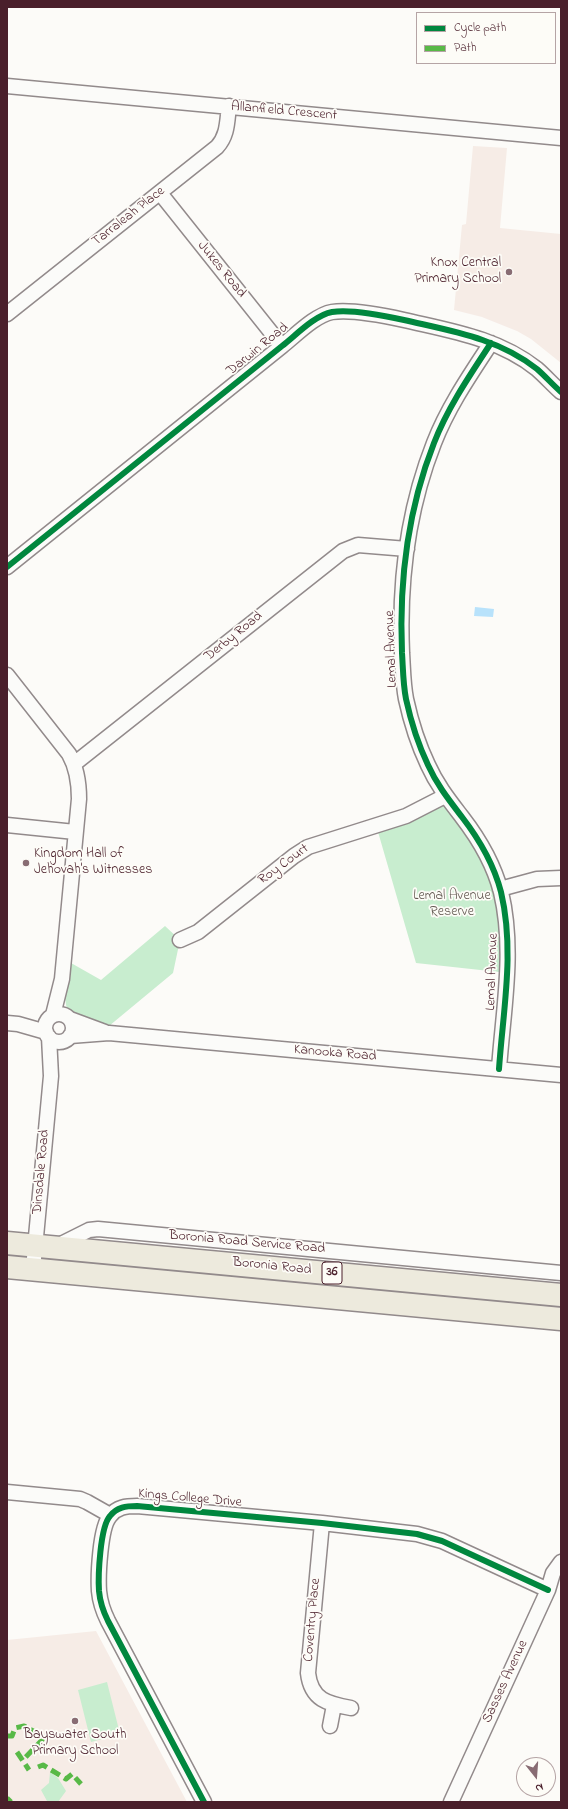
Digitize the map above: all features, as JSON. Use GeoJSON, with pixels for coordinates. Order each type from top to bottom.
{"type":"FeatureCollection","features":[{"type":"Feature","properties":{"kind":"main road","name":"Boronia Road"},"geometry":{"type":"LineString","coordinates":[[7,1242],[561,1295]]}},
{"type":"Feature","properties":{"kind":"main road","name":"Boronia Road"},"geometry":{"type":"LineString","coordinates":[[7,1266],[561,1319]]}},
{"type":"Feature","properties":{"kind":"street","name":"Allanfield Crescent"},"geometry":{"type":"LineString","coordinates":[[7,86],[561,138]]}},
{"type":"Feature","properties":{"kind":"street","name":"Tarraleah Place"},"geometry":{"type":"LineString","coordinates":[[7,314],[160,193],[221,142],[226,130],[229,106]]}},
{"type":"Feature","properties":{"kind":"street","name":"Jukes Road"},"geometry":{"type":"LineString","coordinates":[[160,193],[282,346]]}},
{"type":"Feature","properties":{"kind":"street","name":"Darwin Road"},"geometry":{"type":"LineString","coordinates":[[7,567],[282,346],[320,317],[332,312],[356,313],[394,318],[461,332],[491,342],[538,370],[561,392]]}},
{"type":"Feature","properties":{"kind":"street","name":"Lemal Avenue"},"geometry":{"type":"LineString","coordinates":[[491,342],[451,406],[434,442],[416,504],[407,549],[402,626],[406,697],[420,748],[436,782],[445,796],[462,816],[484,850],[500,890],[507,924],[508,962],[499,1069]]}},
{"type":"Feature","properties":{"kind":"street","name":"Derby Road"},"geometry":{"type":"LineString","coordinates":[[74,764],[343,551],[358,545],[407,549]]}},
{"type":"Feature","properties":{"kind":"street","name":"Dinsdale Road"},"geometry":{"type":"LineString","coordinates":[[7,675],[61,743],[74,764],[79,790],[62,979],[48,1026],[51,1076],[33,1269]]}},
{"type":"Feature","properties":{"kind":"street","name":"Roy Court"},"geometry":{"type":"LineString","coordinates":[[180,940],[198,932],[294,856],[308,847],[406,816],[445,796]]}},
{"type":"Feature","properties":{"kind":"street"},"geometry":{"type":"LineString","coordinates":[[7,825],[75,832]]}},
{"type":"Feature","properties":{"kind":"street"},"geometry":{"type":"LineString","coordinates":[[500,890],[537,879],[561,878]]}},
{"type":"Feature","properties":{"kind":"street","name":"Dinsdale Road"},"geometry":{"type":"LineString","coordinates":[[62,979],[69,1018]]}},
{"type":"Feature","properties":{"kind":"street"},"geometry":{"type":"LineString","coordinates":[[12,1024],[48,1026],[61,1014],[69,1018],[73,1029],[67,1038],[55,1041],[48,1026]]}},
{"type":"Feature","properties":{"kind":"street","name":"Kanooka Road"},"geometry":{"type":"LineString","coordinates":[[69,1018],[109,1033]]}},
{"type":"Feature","properties":{"kind":"street","name":"Kanooka Road"},"geometry":{"type":"LineString","coordinates":[[67,1038],[109,1033],[561,1075]]}},
{"type":"Feature","properties":{"kind":"street","name":"Dinsdale Road"},"geometry":{"type":"LineString","coordinates":[[51,1076],[67,1038]]}},
{"type":"Feature","properties":{"kind":"street","name":"Boronia Road Service Road"},"geometry":{"type":"LineString","coordinates":[[57,1246],[89,1230],[98,1229],[561,1273]]}},
{"type":"Feature","properties":{"kind":"street"},"geometry":{"type":"LineString","coordinates":[[7,1492],[80,1499],[110,1515],[102,1531],[99,1590],[101,1605],[108,1621],[204,1802]]}},
{"type":"Feature","properties":{"kind":"street","name":"Kings College Drive"},"geometry":{"type":"LineString","coordinates":[[110,1515],[117,1509],[137,1506],[401,1531],[442,1541],[548,1590]]}},
{"type":"Feature","properties":{"kind":"street","name":"Coventry Place"},"geometry":{"type":"LineString","coordinates":[[322,1523],[308,1673],[309,1681],[317,1695],[324,1701],[334,1705],[351,1708]]}},
{"type":"Feature","properties":{"kind":"street","name":"Sasses Avenue"},"geometry":{"type":"LineString","coordinates":[[451,1802],[548,1590],[553,1573],[561,1562]]}},
{"type":"Feature","properties":{"kind":"street"},"geometry":{"type":"LineString","coordinates":[[330,1726],[334,1705]]}},
{"type":"Feature","properties":{"kind":"shaded area","name":"Knox Central Primary School"},"geometry":{"type":"Polygon","coordinates":[[[473,146],[507,148],[500,228],[561,234],[561,363],[531,339],[517,331],[482,317],[454,310],[462,225],[466,224],[473,146]]]}},
{"type":"Feature","properties":{"kind":"shaded area","name":"Bayswater South Primary School"},"geometry":{"type":"Polygon","coordinates":[[[96,1631],[187,1802],[7,1802],[7,1640],[96,1631]]]}},
{"type":"Feature","properties":{"kind":"green space","name":"Lemal Avenue Reserve"},"geometry":{"type":"Polygon","coordinates":[[[445,796],[491,865],[508,973],[416,963],[376,825],[445,796]]]}},
{"type":"Feature","properties":{"kind":"green space"},"geometry":{"type":"Polygon","coordinates":[[[165,926],[180,940],[173,973],[103,1031],[68,1017],[62,979],[64,959],[101,980],[165,926]]]}},
{"type":"Feature","properties":{"kind":"green space"},"geometry":{"type":"Polygon","coordinates":[[[107,1682],[120,1734],[91,1742],[78,1690],[107,1682]]]}},
{"type":"Feature","properties":{"kind":"green space"},"geometry":{"type":"Polygon","coordinates":[[[50,1772],[58,1778],[66,1791],[58,1802],[47,1801],[41,1790],[49,1783],[50,1772]]]}},
{"type":"Feature","properties":{"kind":"water"},"geometry":{"type":"Polygon","coordinates":[[[475,607],[494,609],[493,617],[474,616],[475,607]]]}},
{"type":"Feature","properties":{"kind":"marked path"},"geometry":{"type":"LineString","coordinates":[[7,1736],[12,1736],[15,1728],[24,1726],[39,1734],[42,1740],[23,1760]]}},
{"type":"Feature","properties":{"kind":"marked path"},"geometry":{"type":"LineString","coordinates":[[17,1752],[29,1770]]}},
{"type":"Feature","properties":{"kind":"marked path"},"geometry":{"type":"LineString","coordinates":[[38,1767],[43,1765],[66,1779],[72,1774],[81,1784]]}},
{"type":"Feature","properties":{"kind":"marked path"},"geometry":{"type":"LineString","coordinates":[[7,1798],[11,1802]]}},
{"type":"Feature","properties":{"kind":"cycle path"},"geometry":{"type":"LineString","coordinates":[[7,567],[306,326],[319,317],[332,312],[349,311],[397,318],[474,337],[522,358],[537,369],[561,392]]}},
{"type":"Feature","properties":{"kind":"cycle path"},"geometry":{"type":"LineString","coordinates":[[491,343],[446,417],[425,468],[407,546],[401,627],[405,693],[410,716],[424,757],[435,779],[468,825],[485,853],[501,892],[505,914],[508,958],[499,1069]]}},
{"type":"Feature","properties":{"kind":"cycle path"},"geometry":{"type":"LineString","coordinates":[[204,1802],[108,1621],[102,1606],[99,1595],[99,1564],[102,1541],[104,1530],[110,1516],[119,1509],[137,1506],[322,1523],[417,1534],[442,1541],[548,1590]]}},
{"type":"Feature","properties":{"kind":"place","name":"Knox Central Primary School"},"geometry":{"type":"Point","coordinates":[509,272]}},
{"type":"Feature","properties":{"kind":"place","name":"Kingdom Hall of Jehovah's Witnesses"},"geometry":{"type":"Point","coordinates":[26,863]}},
{"type":"Feature","properties":{"kind":"place","name":"Bayswater South Primary School"},"geometry":{"type":"Point","coordinates":[75,1721]}}]}
